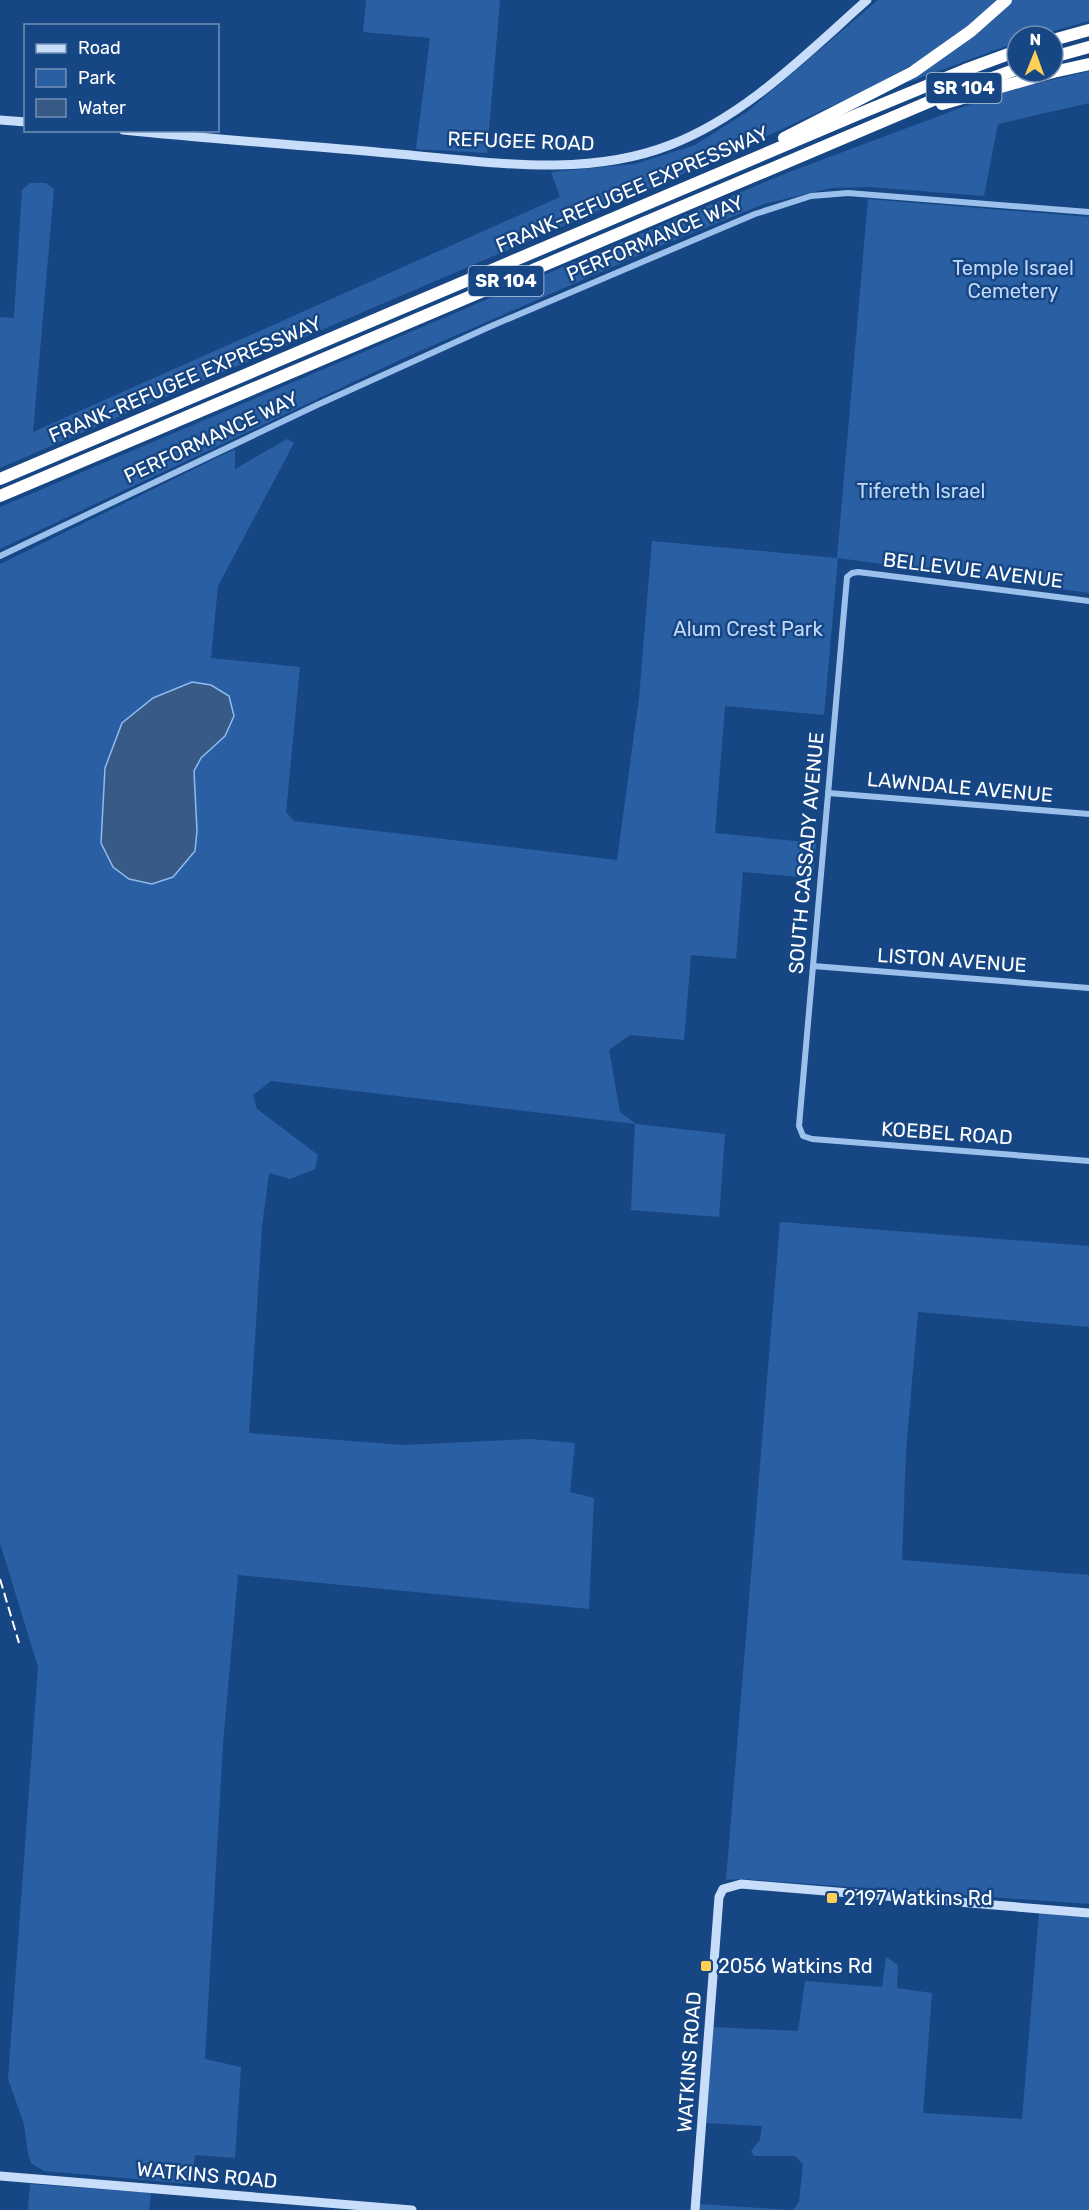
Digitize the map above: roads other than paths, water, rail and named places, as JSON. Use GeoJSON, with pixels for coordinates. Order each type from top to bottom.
{"type":"FeatureCollection","features":[{"type":"Feature","properties":{"kind":"highway"},"geometry":{"type":"LineString","coordinates":[[759,156],[791,134],[913,72],[971,31],[1006,0]]}},
{"type":"Feature","properties":{"kind":"highway"},"geometry":{"type":"LineString","coordinates":[[1065,37],[1089,30]]}},
{"type":"Feature","properties":{"kind":"highway"},"geometry":{"type":"LineString","coordinates":[[1065,54],[1089,47]]}},
{"type":"Feature","properties":{"kind":"highway","name":"FRANK-REFUGEE EXPRESSWAY"},"geometry":{"type":"LineString","coordinates":[[0,479],[759,156],[1005,55]]}},
{"type":"Feature","properties":{"kind":"highway"},"geometry":{"type":"LineString","coordinates":[[1065,69],[1089,64]]}},
{"type":"Feature","properties":{"kind":"highway","name":"FRANK-REFUGEE EXPRESSWAY"},"geometry":{"type":"LineString","coordinates":[[0,496],[911,109],[1005,74]]}},
{"type":"Feature","properties":{"kind":"highway"},"geometry":{"type":"LineString","coordinates":[[911,109],[945,104],[1012,84]]}},
{"type":"Feature","properties":{"kind":"street","name":"REFUGEE ROAD"},"geometry":{"type":"LineString","coordinates":[[147,132],[514,163],[569,165],[610,161],[653,152],[672,145],[722,119],[785,72],[867,0]]}},
{"type":"Feature","properties":{"kind":"street"},"geometry":{"type":"LineString","coordinates":[[0,120],[24,122]]}},
{"type":"Feature","properties":{"kind":"street","name":"PERFORMANCE WAY"},"geometry":{"type":"LineString","coordinates":[[0,556],[317,405],[489,327],[779,205],[811,196],[848,193],[1089,212]]}},
{"type":"Feature","properties":{"kind":"street","name":"BELLEVUE AVENUE"},"geometry":{"type":"LineString","coordinates":[[852,573],[1089,601]]}},
{"type":"Feature","properties":{"kind":"street","name":"SOUTH CASSADY AVENUE"},"geometry":{"type":"LineString","coordinates":[[803,1136],[800,1126],[846,583],[847,577],[852,573]]}},
{"type":"Feature","properties":{"kind":"street","name":"LAWNDALE AVENUE"},"geometry":{"type":"LineString","coordinates":[[828,793],[1089,814]]}},
{"type":"Feature","properties":{"kind":"street","name":"LISTON AVENUE"},"geometry":{"type":"LineString","coordinates":[[813,966],[1089,988]]}},
{"type":"Feature","properties":{"kind":"street","name":"KOEBEL ROAD"},"geometry":{"type":"LineString","coordinates":[[803,1136],[812,1139],[1089,1161]]}},
{"type":"Feature","properties":{"kind":"street","name":"WATKINS ROAD"},"geometry":{"type":"LineString","coordinates":[[695,2210],[719,1897],[723,1889],[741,1884],[1089,1913]]}},
{"type":"Feature","properties":{"kind":"street","name":"WATKINS ROAD"},"geometry":{"type":"LineString","coordinates":[[0,2176],[412,2210]]}},
{"type":"Feature","properties":{"kind":"water"},"geometry":{"type":"Polygon","coordinates":[[[192,682],[211,685],[229,696],[234,716],[225,736],[201,758],[194,771],[197,831],[195,851],[173,877],[152,884],[129,879],[113,867],[101,843],[105,768],[122,723],[153,698],[192,682]]]}},
{"type":"Feature","properties":{"kind":"railway"},"geometry":{"type":"LineString","coordinates":[[0,1579],[19,1643]]}},
{"type":"Feature","properties":{"kind":"place","name":"2197 Watkins Rd"},"geometry":{"type":"Point","coordinates":[832,1898]}},
{"type":"Feature","properties":{"kind":"place","name":"2056 Watkins Rd"},"geometry":{"type":"Point","coordinates":[706,1966]}},
{"type":"Feature","properties":{"kind":"park label","name":"Temple Israel Cemetery"},"geometry":{"type":"Point","coordinates":[1013,280]}},
{"type":"Feature","properties":{"kind":"park label","name":"Tifereth Israel"},"geometry":{"type":"Point","coordinates":[921,491]}},
{"type":"Feature","properties":{"kind":"park label","name":"Alum Crest Park"},"geometry":{"type":"Point","coordinates":[748,629]}}]}
